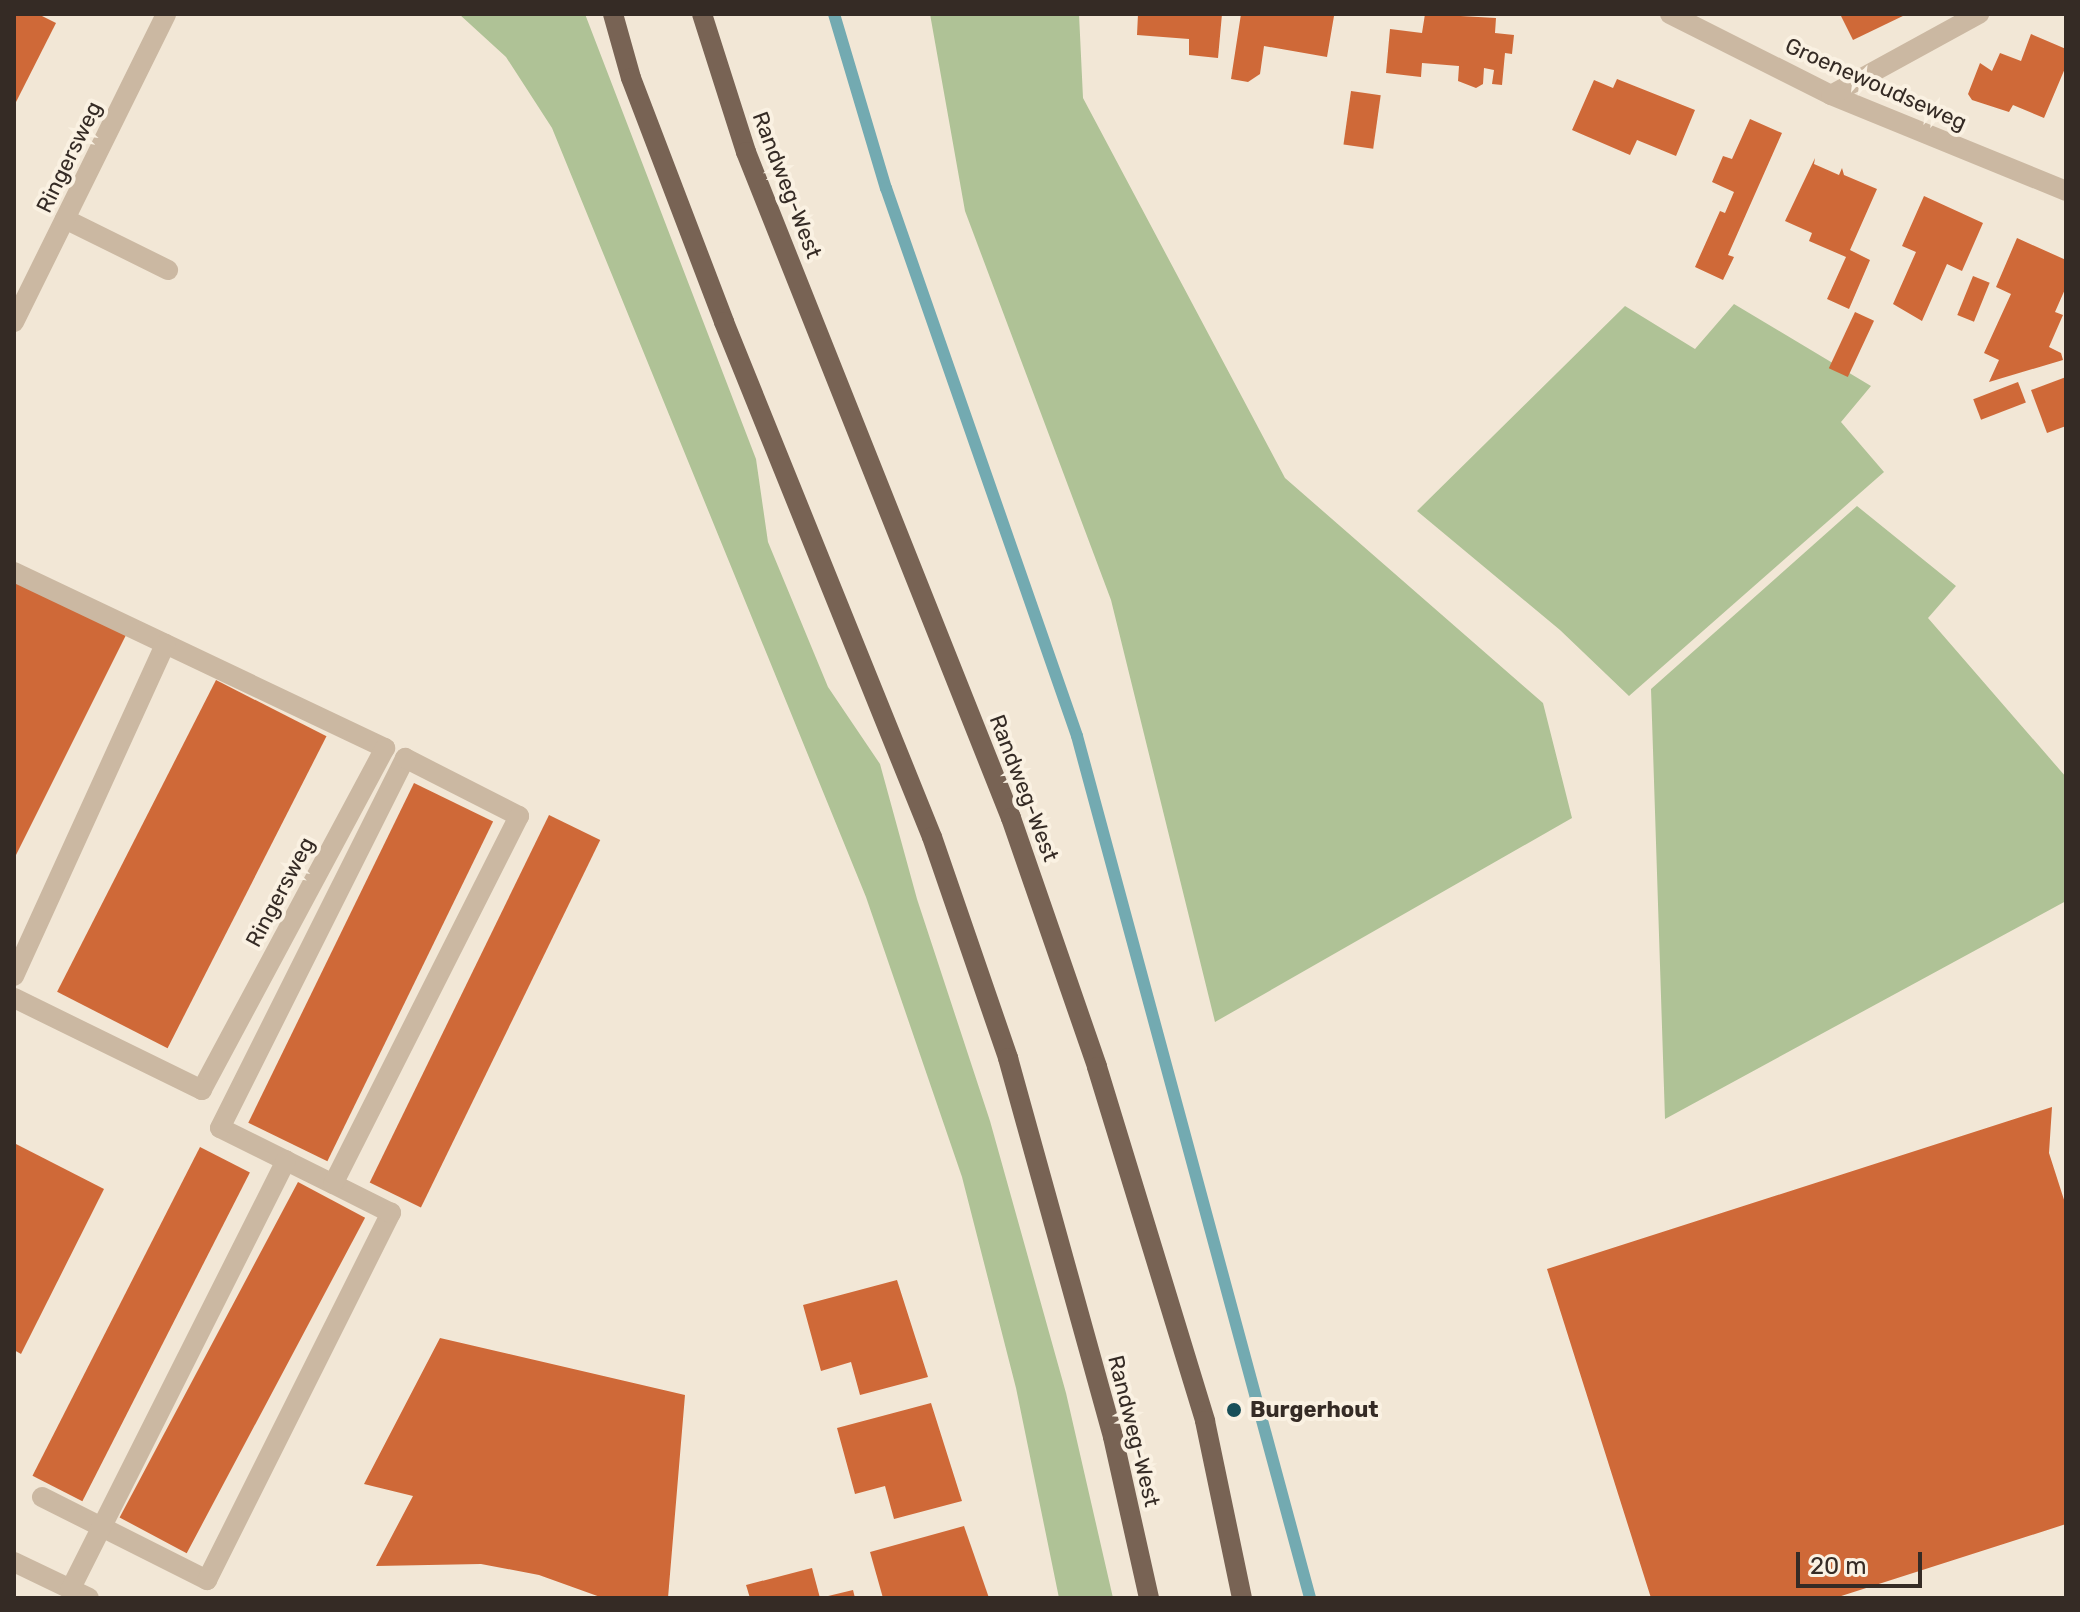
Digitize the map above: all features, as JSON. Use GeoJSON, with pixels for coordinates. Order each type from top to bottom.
{"type":"FeatureCollection","features":[{"type":"Feature","properties":{"kind":"main road","name":"Randweg-West"},"geometry":{"type":"LineString","coordinates":[[613,14],[631,78],[724,322],[932,837],[993,1014],[1113,1437],[1149,1598]]}},
{"type":"Feature","properties":{"kind":"main road","name":"Randweg-West"},"geometry":{"type":"LineString","coordinates":[[702,14],[746,152],[1011,818],[1097,1067],[1205,1421],[1242,1598]]}},
{"type":"Feature","properties":{"kind":"street","name":"Ringersweg"},"geometry":{"type":"LineString","coordinates":[[14,322],[166,14]]}},
{"type":"Feature","properties":{"kind":"street","name":"Groenewoudseweg"},"geometry":{"type":"LineString","coordinates":[[1670,14],[1831,95],[2066,191]]}},
{"type":"Feature","properties":{"kind":"street"},"geometry":{"type":"LineString","coordinates":[[1831,95],[1979,14]]}},
{"type":"Feature","properties":{"kind":"street"},"geometry":{"type":"LineString","coordinates":[[65,219],[168,270]]}},
{"type":"Feature","properties":{"kind":"street","name":"Ringersweg"},"geometry":{"type":"LineString","coordinates":[[14,572],[385,748],[202,1090],[14,998]]}},
{"type":"Feature","properties":{"kind":"street"},"geometry":{"type":"LineString","coordinates":[[14,976],[165,644]]}},
{"type":"Feature","properties":{"kind":"street"},"geometry":{"type":"LineString","coordinates":[[42,1497],[207,1580],[391,1213],[220,1128],[405,758],[519,816],[333,1184]]}},
{"type":"Feature","properties":{"kind":"street"},"geometry":{"type":"LineString","coordinates":[[70,1590],[286,1160]]}},
{"type":"Feature","properties":{"kind":"street"},"geometry":{"type":"LineString","coordinates":[[14,1562],[89,1598]]}},
{"type":"Feature","properties":{"kind":"green space"},"geometry":{"type":"Polygon","coordinates":[[[459,14],[585,14],[756,459],[768,542],[828,687],[880,764],[917,899],[990,1121],[1066,1393],[1113,1598],[1059,1598],[1016,1388],[962,1177],[866,897],[552,128],[506,57],[459,14]]]}},
{"type":"Feature","properties":{"kind":"green space"},"geometry":{"type":"Polygon","coordinates":[[[930,14],[1079,14],[1083,98],[1285,478],[1543,703],[1572,818],[1215,1022],[1111,600],[965,211],[930,14]]]}},
{"type":"Feature","properties":{"kind":"green space"},"geometry":{"type":"Polygon","coordinates":[[[1734,304],[1871,386],[1841,422],[1884,472],[1629,696],[1560,630],[1417,511],[1625,306],[1695,349],[1734,304]]]}},
{"type":"Feature","properties":{"kind":"green space"},"geometry":{"type":"Polygon","coordinates":[[[1857,506],[1956,586],[1928,618],[2066,777],[2066,901],[1665,1119],[1651,689],[1857,506]]]}},
{"type":"Feature","properties":{"kind":"building"},"geometry":{"type":"Polygon","coordinates":[[[14,14],[38,14],[56,23],[14,106],[14,14]]]}},
{"type":"Feature","properties":{"kind":"building"},"geometry":{"type":"Polygon","coordinates":[[[1138,14],[1222,14],[1218,58],[1189,55],[1189,39],[1137,35],[1138,14]]]}},
{"type":"Feature","properties":{"kind":"building"},"geometry":{"type":"Polygon","coordinates":[[[1241,14],[1334,16],[1327,57],[1264,46],[1260,74],[1248,82],[1231,79],[1241,14]]]}},
{"type":"Feature","properties":{"kind":"building"},"geometry":{"type":"Polygon","coordinates":[[[1425,14],[1496,18],[1495,33],[1514,35],[1512,54],[1505,53],[1502,85],[1492,84],[1494,70],[1484,68],[1483,84],[1476,88],[1458,81],[1459,66],[1422,63],[1421,77],[1386,73],[1390,29],[1422,33],[1425,14]]]}},
{"type":"Feature","properties":{"kind":"building"},"geometry":{"type":"Polygon","coordinates":[[[1840,14],[1907,14],[1853,40],[1840,14]]]}},
{"type":"Feature","properties":{"kind":"building"},"geometry":{"type":"Polygon","coordinates":[[[2031,34],[2066,49],[2066,66],[2044,118],[2013,105],[2009,112],[1972,100],[1968,94],[1980,63],[1992,71],[2000,53],[2021,61],[2031,34]]]}},
{"type":"Feature","properties":{"kind":"building"},"geometry":{"type":"Polygon","coordinates":[[[1617,79],[1695,110],[1676,156],[1637,140],[1630,155],[1572,130],[1594,80],[1613,88],[1617,79]]]}},
{"type":"Feature","properties":{"kind":"building"},"geometry":{"type":"Polygon","coordinates":[[[1351,91],[1381,95],[1373,149],[1343,144],[1351,91]]]}},
{"type":"Feature","properties":{"kind":"building"},"geometry":{"type":"Polygon","coordinates":[[[1750,119],[1782,133],[1728,255],[1734,257],[1723,280],[1695,267],[1720,211],[1725,213],[1734,192],[1712,182],[1723,156],[1732,159],[1750,119]]]}},
{"type":"Feature","properties":{"kind":"building"},"geometry":{"type":"Polygon","coordinates":[[[1815,158],[1814,164],[1839,175],[1842,168],[1844,175],[1877,189],[1850,250],[1870,260],[1849,309],[1827,299],[1846,257],[1809,241],[1812,233],[1785,221],[1815,158]]]}},
{"type":"Feature","properties":{"kind":"building"},"geometry":{"type":"Polygon","coordinates":[[[1924,196],[1983,223],[1962,271],[1947,264],[1922,321],[1893,304],[1916,252],[1902,246],[1924,196]]]}},
{"type":"Feature","properties":{"kind":"building"},"geometry":{"type":"Polygon","coordinates":[[[2017,238],[2066,260],[2066,287],[2055,312],[2063,315],[2049,347],[2061,353],[2063,360],[1989,382],[1999,360],[1984,353],[2011,294],[1996,287],[2017,238]]]}},
{"type":"Feature","properties":{"kind":"building"},"geometry":{"type":"Polygon","coordinates":[[[1973,276],[1990,283],[1974,322],[1957,315],[1973,276]]]}},
{"type":"Feature","properties":{"kind":"building"},"geometry":{"type":"Polygon","coordinates":[[[1855,312],[1874,321],[1848,377],[1829,368],[1855,312]]]}},
{"type":"Feature","properties":{"kind":"building"},"geometry":{"type":"Polygon","coordinates":[[[2066,377],[2066,426],[2047,433],[2031,390],[2066,377]]]}},
{"type":"Feature","properties":{"kind":"building"},"geometry":{"type":"Polygon","coordinates":[[[2018,382],[2026,403],[1981,420],[1973,399],[2018,382]]]}},
{"type":"Feature","properties":{"kind":"building"},"geometry":{"type":"Polygon","coordinates":[[[14,579],[126,635],[14,859],[14,579]]]}},
{"type":"Feature","properties":{"kind":"building"},"geometry":{"type":"Polygon","coordinates":[[[216,680],[326,736],[168,1048],[57,992],[216,680]]]}},
{"type":"Feature","properties":{"kind":"building"},"geometry":{"type":"Polygon","coordinates":[[[414,783],[493,822],[327,1161],[248,1123],[414,783]]]}},
{"type":"Feature","properties":{"kind":"building"},"geometry":{"type":"Polygon","coordinates":[[[549,815],[600,840],[421,1208],[370,1183],[549,815]]]}},
{"type":"Feature","properties":{"kind":"building"},"geometry":{"type":"Polygon","coordinates":[[[2052,1107],[2049,1153],[2066,1206],[2066,1524],[1835,1598],[1651,1598],[1547,1269],[2052,1107]]]}},
{"type":"Feature","properties":{"kind":"building"},"geometry":{"type":"Polygon","coordinates":[[[14,1143],[104,1189],[21,1354],[14,1350],[14,1143]]]}},
{"type":"Feature","properties":{"kind":"building"},"geometry":{"type":"Polygon","coordinates":[[[200,1147],[250,1172],[82,1501],[32,1476],[200,1147]]]}},
{"type":"Feature","properties":{"kind":"building"},"geometry":{"type":"Polygon","coordinates":[[[298,1182],[365,1218],[187,1553],[120,1518],[298,1182]]]}},
{"type":"Feature","properties":{"kind":"building"},"geometry":{"type":"Polygon","coordinates":[[[897,1280],[928,1377],[860,1395],[851,1362],[821,1371],[803,1305],[897,1280]]]}},
{"type":"Feature","properties":{"kind":"building"},"geometry":{"type":"Polygon","coordinates":[[[440,1338],[685,1395],[668,1598],[603,1598],[539,1575],[481,1564],[376,1566],[413,1496],[364,1484],[440,1338]]]}},
{"type":"Feature","properties":{"kind":"building"},"geometry":{"type":"Polygon","coordinates":[[[931,1403],[962,1501],[894,1519],[885,1486],[855,1494],[837,1428],[931,1403]]]}},
{"type":"Feature","properties":{"kind":"building"},"geometry":{"type":"Polygon","coordinates":[[[964,1526],[989,1598],[883,1598],[870,1552],[964,1526]]]}},
{"type":"Feature","properties":{"kind":"building"},"geometry":{"type":"Polygon","coordinates":[[[812,1568],[820,1598],[750,1598],[746,1585],[812,1568]]]}},
{"type":"Feature","properties":{"kind":"building"},"geometry":{"type":"Polygon","coordinates":[[[853,1590],[855,1598],[824,1597],[853,1590]]]}},
{"type":"Feature","properties":{"kind":"waterway"},"geometry":{"type":"LineString","coordinates":[[834,14],[886,188],[1077,736],[1310,1598]]}},
{"type":"Feature","properties":{"kind":"place","name":"Burgerhout"},"geometry":{"type":"Point","coordinates":[1234,1410]}}]}
